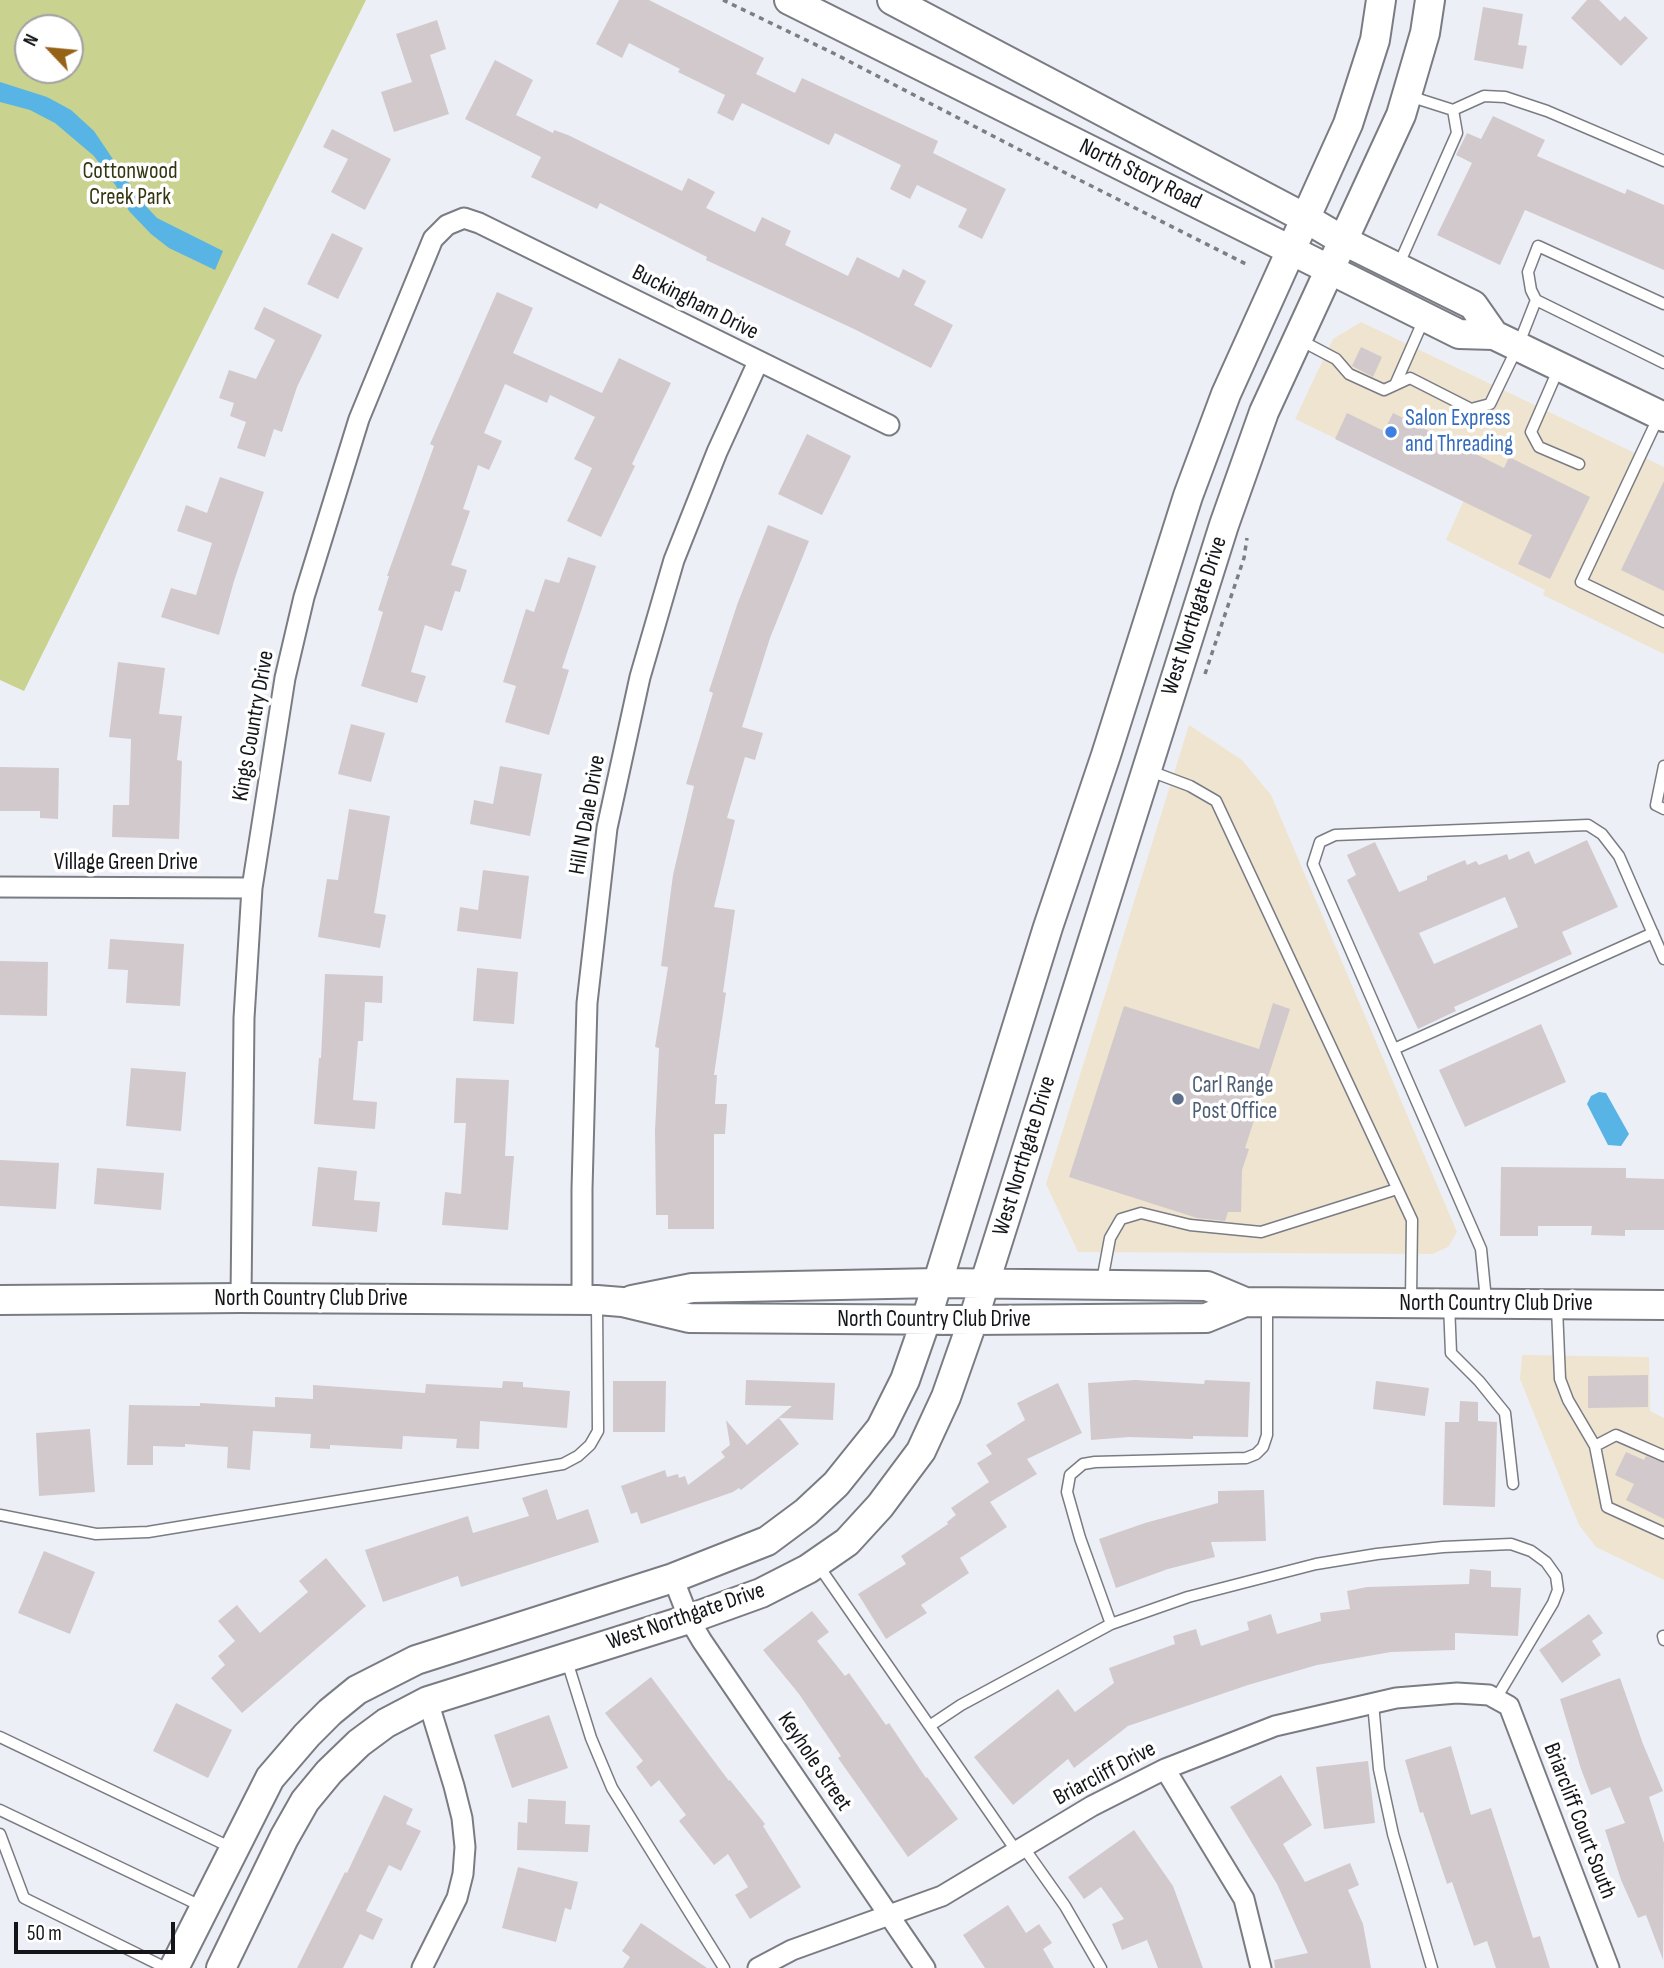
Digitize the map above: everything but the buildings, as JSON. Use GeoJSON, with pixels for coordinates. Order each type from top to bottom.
{"type":"FeatureCollection","features":[{"type":"Feature","properties":{"kind":"main road","name":"North Story Road"},"geometry":{"type":"LineString","coordinates":[[789,0],[1459,334],[1506,341],[1663,412]]}},
{"type":"Feature","properties":{"kind":"main road","name":"North Story Road"},"geometry":{"type":"LineString","coordinates":[[892,0],[1344,241],[1473,305],[1506,341]]}},
{"type":"Feature","properties":{"kind":"main road","name":"West Northgate Drive"},"geometry":{"type":"LineString","coordinates":[[174,1968],[270,1778],[307,1735],[357,1690],[416,1660],[673,1578],[767,1541],[806,1512],[836,1484],[881,1428],[894,1404],[926,1320],[1048,927],[1188,496],[1226,394],[1349,124],[1375,40],[1381,0]]}},
{"type":"Feature","properties":{"kind":"main road","name":"West Northgate Drive"},"geometry":{"type":"LineString","coordinates":[[221,1968],[305,1801],[329,1772],[359,1743],[386,1723],[428,1701],[688,1619],[761,1593],[817,1563],[847,1542],[880,1506],[921,1451],[946,1397],[985,1284],[1237,487],[1264,412],[1296,338],[1344,241],[1401,115],[1425,33],[1430,0]]}},
{"type":"Feature","properties":{"kind":"main road"},"geometry":{"type":"LineString","coordinates":[[1106,755],[1147,769]]}},
{"type":"Feature","properties":{"kind":"main road","name":"North Country Club Drive"},"geometry":{"type":"LineString","coordinates":[[0,1300],[241,1298],[601,1301],[692,1288],[937,1283],[1207,1286],[1256,1303]]}},
{"type":"Feature","properties":{"kind":"main road","name":"North Country Club Drive"},"geometry":{"type":"LineString","coordinates":[[601,1301],[689,1318],[926,1320],[1206,1318],[1256,1303],[1664,1304]]}},
{"type":"Feature","properties":{"kind":"main road"},"geometry":{"type":"LineString","coordinates":[[229,1856],[263,1881]]}},
{"type":"Feature","properties":{"kind":"street","name":"Kings Country Drive"},"geometry":{"type":"LineString","coordinates":[[241,1298],[244,1018],[252,888],[285,678],[304,597],[359,419],[433,239],[447,225],[464,219],[479,223]]}},
{"type":"Feature","properties":{"kind":"street","name":"Buckingham Drive"},"geometry":{"type":"LineString","coordinates":[[479,223],[889,425]]}},
{"type":"Feature","properties":{"kind":"street","name":"Hill N Dale Drive"},"geometry":{"type":"LineString","coordinates":[[601,1301],[582,1189],[587,1003],[607,828],[640,677],[674,560],[717,452],[758,362]]}},
{"type":"Feature","properties":{"kind":"street","name":"Village Green Drive"},"geometry":{"type":"LineString","coordinates":[[0,887],[252,888]]}},
{"type":"Feature","properties":{"kind":"street","name":"Keyhole Street"},"geometry":{"type":"LineString","coordinates":[[673,1578],[688,1619],[925,1968]]}},
{"type":"Feature","properties":{"kind":"street","name":"Briarcliff Drive"},"geometry":{"type":"LineString","coordinates":[[758,1968],[792,1951],[887,1914],[943,1896],[1092,1806],[1165,1769],[1275,1726],[1396,1698],[1457,1693],[1497,1697]]}},
{"type":"Feature","properties":{"kind":"street","name":"Briarcliff Court South"},"geometry":{"type":"LineString","coordinates":[[1497,1697],[1509,1706],[1609,1968]]}},
{"type":"Feature","properties":{"kind":"street"},"geometry":{"type":"LineString","coordinates":[[422,1968],[457,1898],[463,1874],[465,1847],[462,1818],[454,1786],[428,1701]]}},
{"type":"Feature","properties":{"kind":"street"},"geometry":{"type":"LineString","coordinates":[[1165,1769],[1244,1899],[1261,1968]]}},
{"type":"Feature","properties":{"kind":"lane"},"geometry":{"type":"LineString","coordinates":[[1407,95],[1453,110],[1483,96],[1505,97],[1547,111],[1664,161]]}},
{"type":"Feature","properties":{"kind":"lane"},"geometry":{"type":"LineString","coordinates":[[1397,267],[1457,133],[1453,110]]}},
{"type":"Feature","properties":{"kind":"lane"},"geometry":{"type":"LineString","coordinates":[[1664,304],[1538,246],[1528,272],[1535,300],[1664,363]]}},
{"type":"Feature","properties":{"kind":"lane"},"geometry":{"type":"LineString","coordinates":[[1296,338],[1336,359],[1349,374],[1384,390],[1410,378],[1471,409],[1490,404],[1506,341],[1535,300]]}},
{"type":"Feature","properties":{"kind":"lane"},"geometry":{"type":"LineString","coordinates":[[1395,385],[1425,317]]}},
{"type":"Feature","properties":{"kind":"lane"},"geometry":{"type":"LineString","coordinates":[[1559,366],[1531,432],[1539,447],[1579,464]]}},
{"type":"Feature","properties":{"kind":"lane"},"geometry":{"type":"LineString","coordinates":[[1663,412],[1581,582],[1664,622]]}},
{"type":"Feature","properties":{"kind":"lane"},"geometry":{"type":"LineString","coordinates":[[1664,766],[1656,805],[1664,809]]}},
{"type":"Feature","properties":{"kind":"lane"},"geometry":{"type":"LineString","coordinates":[[1147,769],[1190,786],[1216,801],[1412,1220],[1410,1303]]}},
{"type":"Feature","properties":{"kind":"lane"},"geometry":{"type":"LineString","coordinates":[[1487,1304],[1481,1249],[1313,864],[1321,842],[1335,835],[1588,825],[1602,834],[1619,856],[1664,959]]}},
{"type":"Feature","properties":{"kind":"lane"},"geometry":{"type":"LineString","coordinates":[[1394,1049],[1653,933]]}},
{"type":"Feature","properties":{"kind":"lane"},"geometry":{"type":"LineString","coordinates":[[1102,1285],[1110,1238],[1121,1219],[1141,1213],[1190,1225],[1261,1232],[1397,1189]]}},
{"type":"Feature","properties":{"kind":"lane"},"geometry":{"type":"LineString","coordinates":[[0,1516],[96,1534],[148,1532],[563,1464],[590,1446],[598,1431],[601,1301]]}},
{"type":"Feature","properties":{"kind":"lane"},"geometry":{"type":"LineString","coordinates":[[1111,1624],[1080,1538],[1068,1492],[1070,1475],[1083,1464],[1096,1462],[1246,1458],[1264,1447],[1267,1435],[1256,1303]]}},
{"type":"Feature","properties":{"kind":"lane"},"geometry":{"type":"LineString","coordinates":[[1449,1304],[1451,1353],[1505,1413],[1513,1484]]}},
{"type":"Feature","properties":{"kind":"lane"},"geometry":{"type":"LineString","coordinates":[[1557,1304],[1560,1379],[1568,1400],[1595,1446],[1607,1507],[1664,1534]]}},
{"type":"Feature","properties":{"kind":"lane"},"geometry":{"type":"LineString","coordinates":[[1595,1446],[1616,1435],[1664,1457]]}},
{"type":"Feature","properties":{"kind":"lane"},"geometry":{"type":"LineString","coordinates":[[931,1725],[961,1705],[1111,1624],[1199,1594],[1316,1564],[1377,1553],[1511,1544],[1531,1551],[1546,1562],[1556,1576],[1558,1590],[1497,1697]]}},
{"type":"Feature","properties":{"kind":"lane"},"geometry":{"type":"LineString","coordinates":[[817,1563],[1020,1850],[1065,1906],[1101,1968]]}},
{"type":"Feature","properties":{"kind":"lane"},"geometry":{"type":"LineString","coordinates":[[565,1657],[591,1738],[612,1788],[724,1968]]}},
{"type":"Feature","properties":{"kind":"lane"},"geometry":{"type":"LineString","coordinates":[[1373,1703],[1380,1769],[1393,1834],[1432,1968]]}},
{"type":"Feature","properties":{"kind":"lane"},"geometry":{"type":"LineString","coordinates":[[0,1737],[229,1856]]}},
{"type":"Feature","properties":{"kind":"lane"},"geometry":{"type":"LineString","coordinates":[[0,1810],[204,1908]]}},
{"type":"Feature","properties":{"kind":"lane"},"geometry":{"type":"LineString","coordinates":[[0,1834],[24,1898],[166,1968]]}},
{"type":"Feature","properties":{"kind":"path"},"geometry":{"type":"LineString","coordinates":[[723,0],[835,54],[1248,265]]}},
{"type":"Feature","properties":{"kind":"shaded area"},"geometry":{"type":"Polygon","coordinates":[[[1361,322],[1664,467],[1664,654],[1543,595],[1545,590],[1446,540],[1464,500],[1295,419],[1333,339],[1361,322]]]}},
{"type":"Feature","properties":{"kind":"shaded area"},"geometry":{"type":"Polygon","coordinates":[[[1189,725],[1242,760],[1271,795],[1457,1232],[1448,1247],[1433,1254],[1078,1252],[1046,1184],[1189,725]]]}},
{"type":"Feature","properties":{"kind":"shaded area"},"geometry":{"type":"Polygon","coordinates":[[[1522,1355],[1649,1357],[1650,1411],[1664,1418],[1664,1580],[1596,1547],[1579,1525],[1520,1379],[1522,1355]]]}},
{"type":"Feature","properties":{"kind":"green space","name":"Cottonwood Creek Park"},"geometry":{"type":"Polygon","coordinates":[[[0,0],[366,0],[24,691],[0,680],[0,0]]]}},
{"type":"Feature","properties":{"kind":"water"},"geometry":{"type":"Polygon","coordinates":[[[0,82],[47,97],[71,110],[94,131],[141,201],[157,218],[223,251],[215,270],[169,248],[151,234],[129,211],[116,186],[94,156],[55,123],[30,110],[0,102],[0,82]]]}},
{"type":"Feature","properties":{"kind":"water"},"geometry":{"type":"Polygon","coordinates":[[[1599,1092],[1606,1093],[1629,1134],[1621,1146],[1608,1145],[1587,1104],[1591,1096],[1599,1092]]]}},
{"type":"Feature","properties":{"kind":"place","name":"Salon Express and Threading"},"geometry":{"type":"Point","coordinates":[1391,432]}},
{"type":"Feature","properties":{"kind":"place","name":"Carl Range Post Office"},"geometry":{"type":"Point","coordinates":[1178,1099]}}]}
